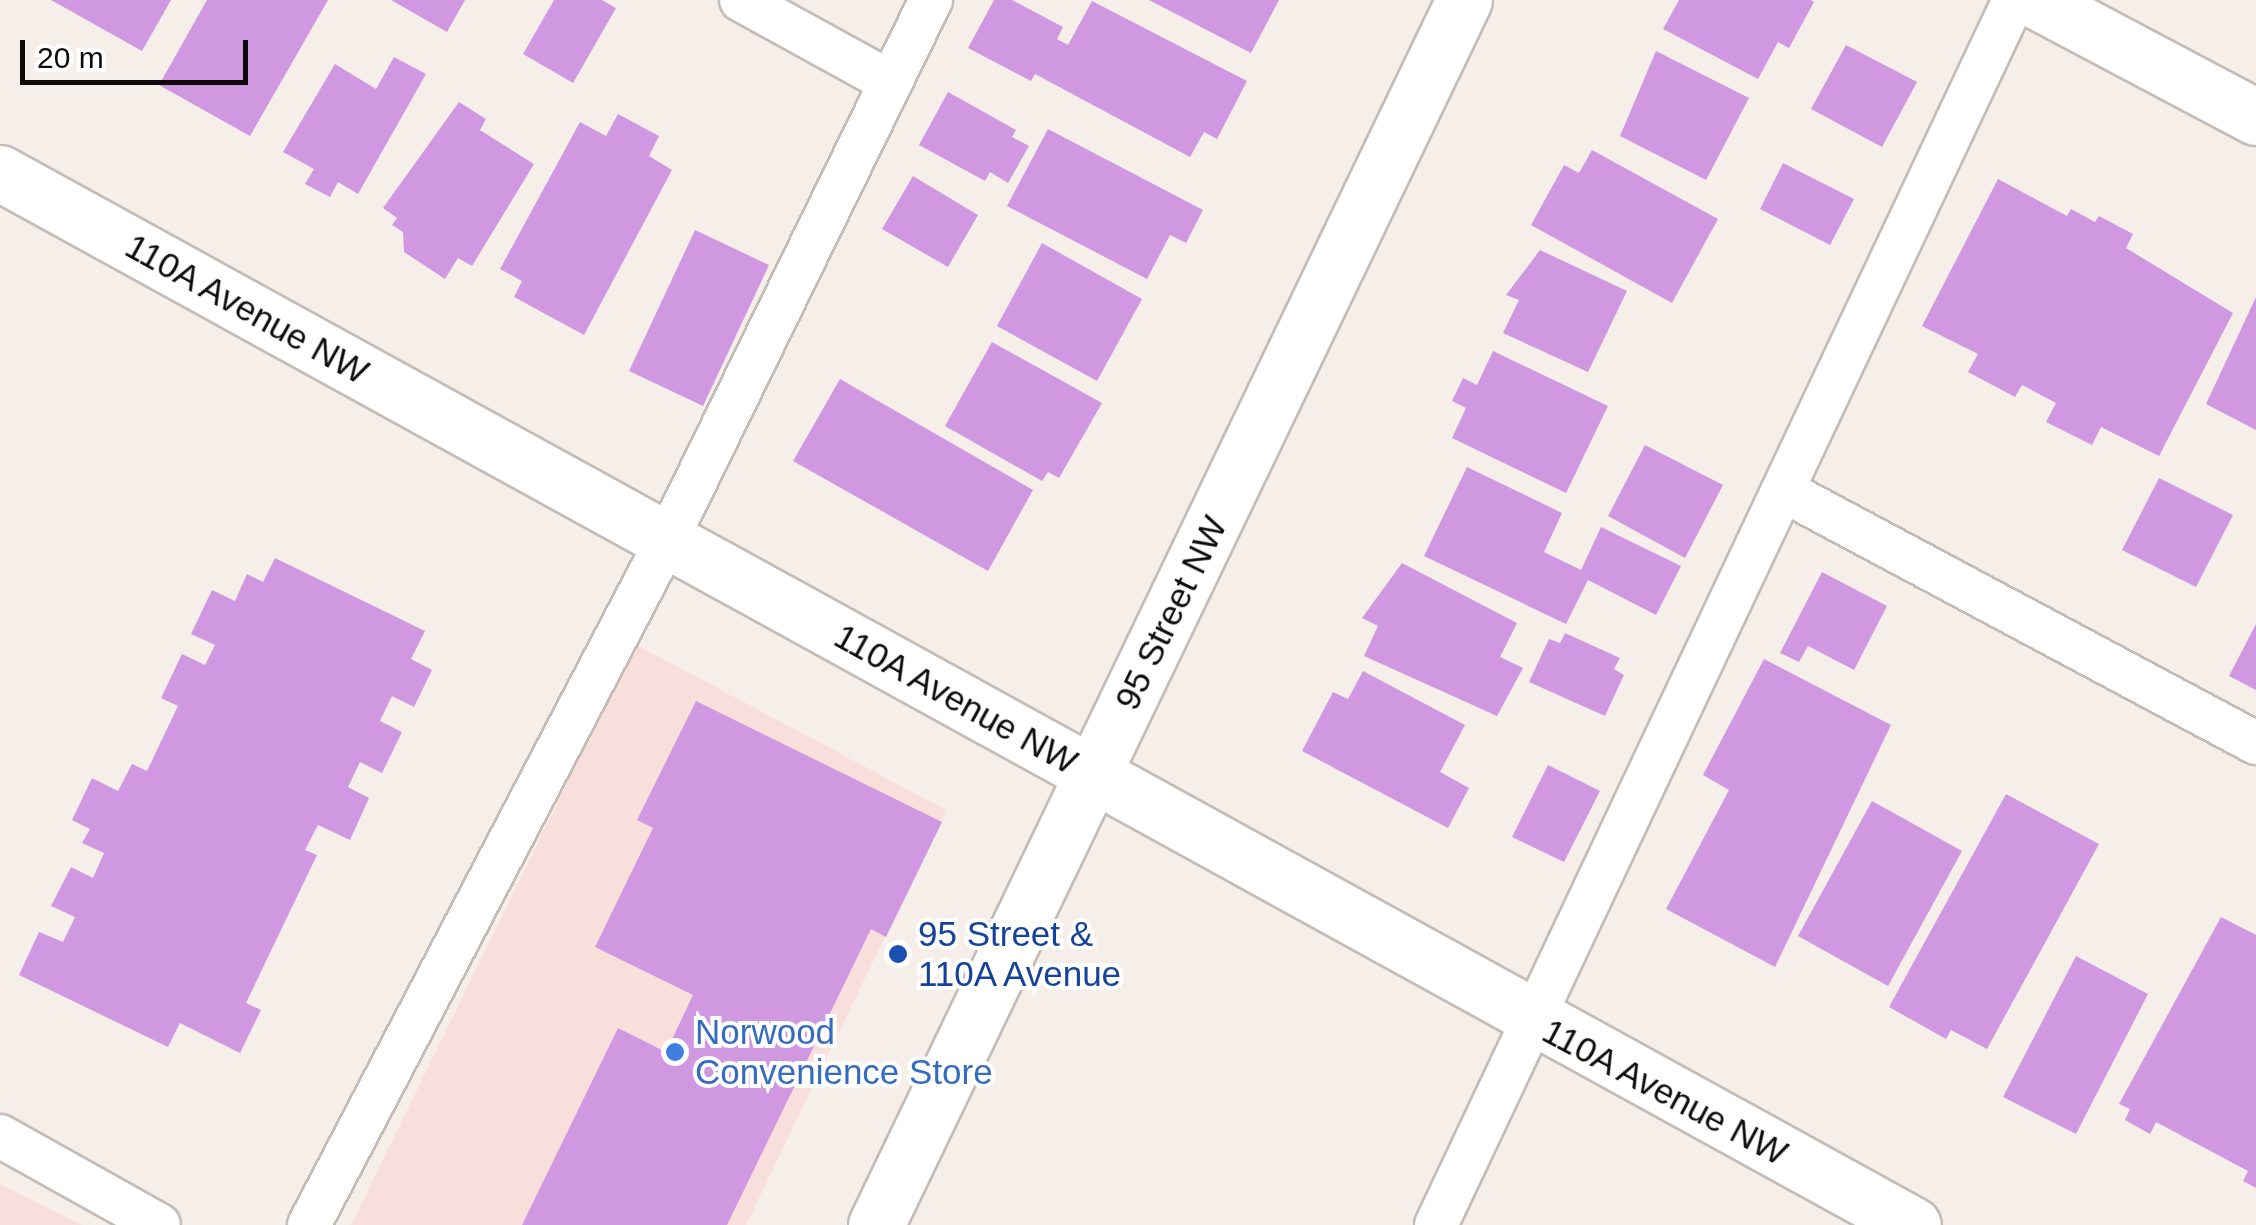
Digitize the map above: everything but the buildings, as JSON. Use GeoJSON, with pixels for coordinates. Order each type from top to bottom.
{"type":"FeatureCollection","features":[{"type":"Feature","properties":{"kind":"street","name":"95 Street NW"},"geometry":{"type":"LineString","coordinates":[[876,1225],[1464,0]]}},
{"type":"Feature","properties":{"kind":"street"},"geometry":{"type":"LineString","coordinates":[[2035,0],[2256,117]]}},
{"type":"Feature","properties":{"kind":"street","name":"110A Avenue NW"},"geometry":{"type":"LineString","coordinates":[[0,173],[1093,774],[1535,1023],[1913,1225]]}},
{"type":"Feature","properties":{"kind":"lane"},"geometry":{"type":"LineString","coordinates":[[740,0],[890,82]]}},
{"type":"Feature","properties":{"kind":"lane"},"geometry":{"type":"LineString","coordinates":[[309,1225],[667,540],[931,0]]}},
{"type":"Feature","properties":{"kind":"lane"},"geometry":{"type":"LineString","coordinates":[[1436,1225],[1535,1023],[2014,0]]}},
{"type":"Feature","properties":{"kind":"lane"},"geometry":{"type":"LineString","coordinates":[[1784,491],[2256,743]]}},
{"type":"Feature","properties":{"kind":"lane"},"geometry":{"type":"LineString","coordinates":[[0,1136],[159,1225]]}},
{"type":"Feature","properties":{"kind":"shaded area"},"geometry":{"type":"Polygon","coordinates":[[[635,644],[946,810],[746,1225],[351,1225],[635,644]]]}},
{"type":"Feature","properties":{"kind":"shaded area"},"geometry":{"type":"Polygon","coordinates":[[[0,1184],[82,1225],[0,1225],[0,1184]]]}},
{"type":"Feature","properties":{"kind":"place","name":"95 Street & 110A Avenue"},"geometry":{"type":"Point","coordinates":[898,954]}},
{"type":"Feature","properties":{"kind":"place","name":"Norwood Convenience Store"},"geometry":{"type":"Point","coordinates":[675,1052]}}]}
